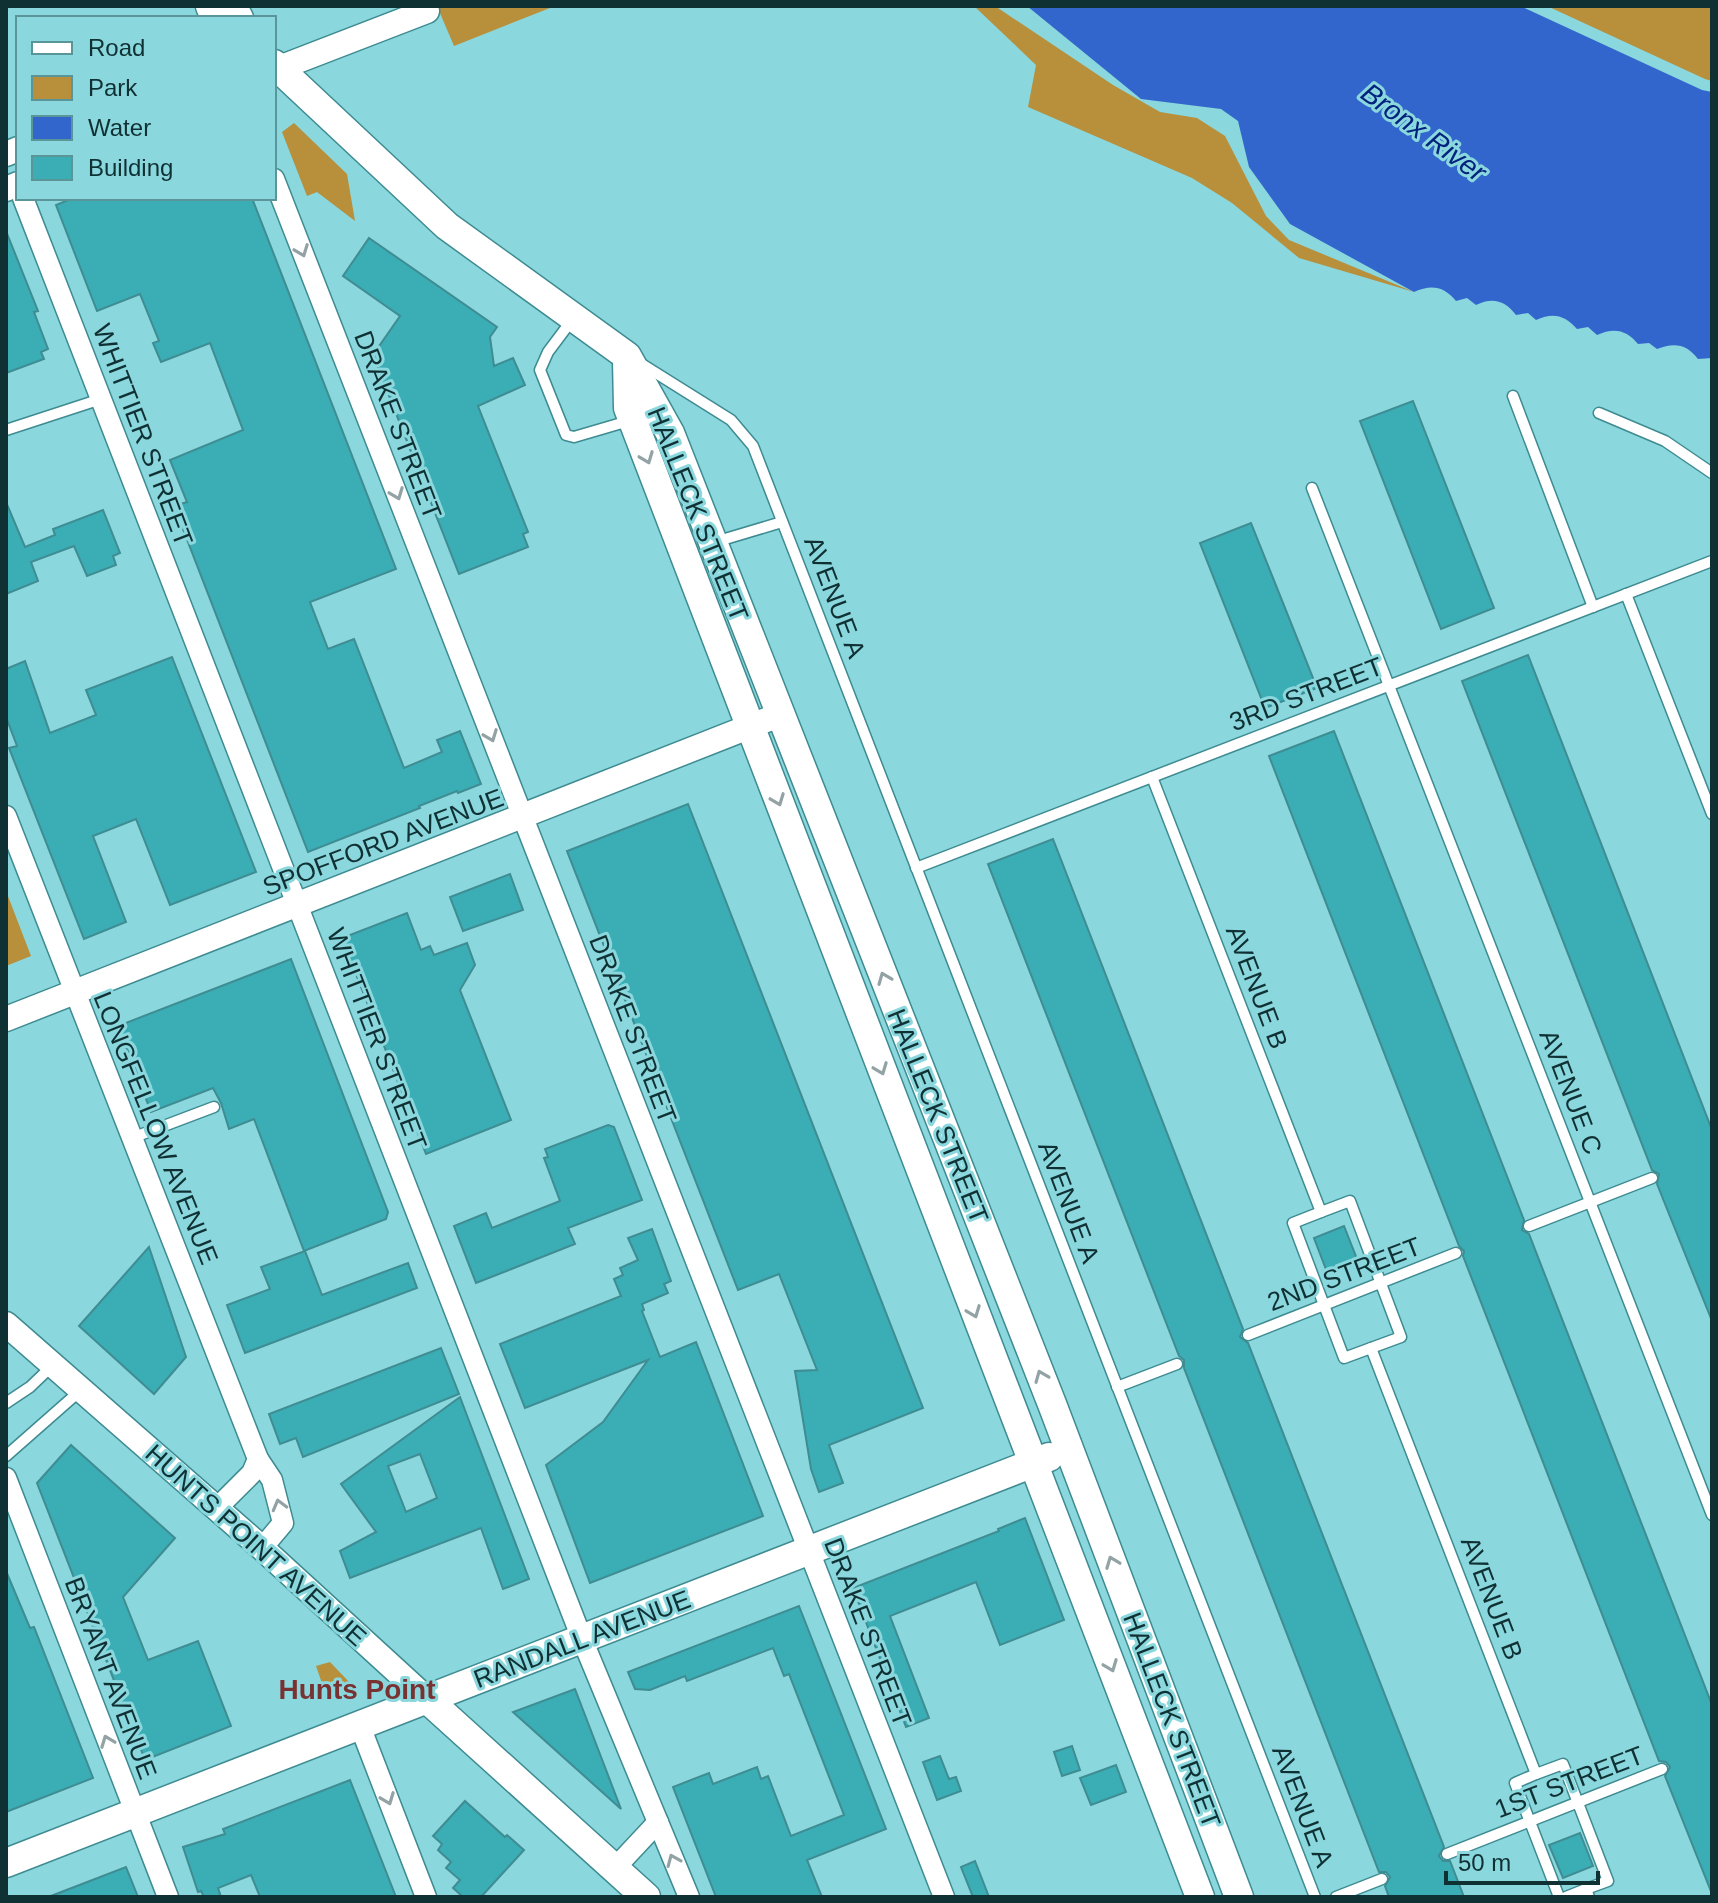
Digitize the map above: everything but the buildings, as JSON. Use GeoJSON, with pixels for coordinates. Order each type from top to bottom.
{"type":"FeatureCollection","features":[{"type":"Feature","properties":{"kind":"main road"},"geometry":{"type":"LineString","coordinates":[[276,68],[447,226],[627,356]]}},
{"type":"Feature","properties":{"kind":"main road","name":"HALLECK STREET"},"geometry":{"type":"LineString","coordinates":[[627,356],[628,408],[632,420],[1200,1897]]}},
{"type":"Feature","properties":{"kind":"main road","name":"HALLECK STREET"},"geometry":{"type":"LineString","coordinates":[[627,356],[670,433],[1069,1449],[1239,1897]]}},
{"type":"Feature","properties":{"kind":"main road","name":"RANDALL AVENUE"},"geometry":{"type":"LineString","coordinates":[[6,1863],[1069,1449]]}},
{"type":"Feature","properties":{"kind":"main road","name":"HUNTS POINT AVENUE"},"geometry":{"type":"LineString","coordinates":[[427,1699],[646,1897]]}},
{"type":"Feature","properties":{"kind":"street"},"geometry":{"type":"LineString","coordinates":[[276,67],[427,11]]}},
{"type":"Feature","properties":{"kind":"street"},"geometry":{"type":"LineString","coordinates":[[6,154],[16,179]]}},
{"type":"Feature","properties":{"kind":"street","name":"DRAKE STREET"},"geometry":{"type":"LineString","coordinates":[[276,184],[944,1897]]}},
{"type":"Feature","properties":{"kind":"street","name":"WHITTIER STREET"},"geometry":{"type":"LineString","coordinates":[[24,200],[582,1639],[689,1897]]}},
{"type":"Feature","properties":{"kind":"street","name":"SPOFFORD AVENUE"},"geometry":{"type":"LineString","coordinates":[[6,1019],[779,715]]}},
{"type":"Feature","properties":{"kind":"street","name":"LONGFELLOW AVENUE"},"geometry":{"type":"LineString","coordinates":[[6,816],[258,1459],[272,1480],[283,1523],[262,1548]]}},
{"type":"Feature","properties":{"kind":"street","name":"HUNTS POINT AVENUE"},"geometry":{"type":"LineString","coordinates":[[6,1324],[262,1548],[427,1699]]}},
{"type":"Feature","properties":{"kind":"street"},"geometry":{"type":"LineString","coordinates":[[217,1508],[252,1473],[258,1459]]}},
{"type":"Feature","properties":{"kind":"street","name":"BRYANT AVENUE"},"geometry":{"type":"LineString","coordinates":[[6,1478],[168,1897]]}},
{"type":"Feature","properties":{"kind":"street"},"geometry":{"type":"LineString","coordinates":[[360,1726],[426,1897]]}},
{"type":"Feature","properties":{"kind":"street"},"geometry":{"type":"LineString","coordinates":[[615,1868],[658,1822]]}},
{"type":"Feature","properties":{"kind":"lane"},"geometry":{"type":"LineString","coordinates":[[573,318],[548,352],[540,370],[566,435],[574,437],[632,420]]}},
{"type":"Feature","properties":{"kind":"lane","name":"AVENUE A"},"geometry":{"type":"LineString","coordinates":[[627,356],[731,420],[746,434],[1315,1897]]}},
{"type":"Feature","properties":{"kind":"lane"},"geometry":{"type":"LineString","coordinates":[[1513,396],[1593,607]]}},
{"type":"Feature","properties":{"kind":"lane"},"geometry":{"type":"LineString","coordinates":[[6,430],[101,399]]}},
{"type":"Feature","properties":{"kind":"lane"},"geometry":{"type":"LineString","coordinates":[[1599,413],[1665,441],[1712,473]]}},
{"type":"Feature","properties":{"kind":"lane","name":"AVENUE C"},"geometry":{"type":"LineString","coordinates":[[1312,488],[1712,1515]]}},
{"type":"Feature","properties":{"kind":"lane","name":"AVENUE A"},"geometry":{"type":"LineString","coordinates":[[713,542],[782,522]]}},
{"type":"Feature","properties":{"kind":"lane","name":"3RD STREET"},"geometry":{"type":"LineString","coordinates":[[916,868],[1712,561]]}},
{"type":"Feature","properties":{"kind":"lane"},"geometry":{"type":"LineString","coordinates":[[1626,594],[1712,814]]}},
{"type":"Feature","properties":{"kind":"lane","name":"AVENUE B"},"geometry":{"type":"LineString","coordinates":[[1152,777],[1321,1212]]}},
{"type":"Feature","properties":{"kind":"lane"},"geometry":{"type":"LineString","coordinates":[[132,1138],[214,1107]]}},
{"type":"Feature","properties":{"kind":"lane"},"geometry":{"type":"LineString","coordinates":[[1529,1226],[1652,1178]]}},
{"type":"Feature","properties":{"kind":"lane"},"geometry":{"type":"LineString","coordinates":[[1350,1201],[1401,1337],[1344,1358],[1293,1223],[1321,1212],[1350,1201]]}},
{"type":"Feature","properties":{"kind":"lane","name":"2ND STREET"},"geometry":{"type":"LineString","coordinates":[[1248,1335],[1456,1253]]}},
{"type":"Feature","properties":{"kind":"lane","name":"AVENUE B"},"geometry":{"type":"LineString","coordinates":[[1371,1348],[1536,1774]]}},
{"type":"Feature","properties":{"kind":"lane"},"geometry":{"type":"LineString","coordinates":[[1117,1387],[1177,1364]]}},
{"type":"Feature","properties":{"kind":"lane"},"geometry":{"type":"LineString","coordinates":[[6,1403],[30,1387],[53,1365]]}},
{"type":"Feature","properties":{"kind":"lane"},"geometry":{"type":"LineString","coordinates":[[6,1456],[81,1390]]}},
{"type":"Feature","properties":{"kind":"lane"},"geometry":{"type":"LineString","coordinates":[[1559,1897],[1515,1783],[1563,1764],[1608,1881],[1587,1893],[1566,1897]]}},
{"type":"Feature","properties":{"kind":"lane","name":"1ST STREET"},"geometry":{"type":"LineString","coordinates":[[1447,1854],[1662,1769]]}},
{"type":"Feature","properties":{"kind":"lane"},"geometry":{"type":"LineString","coordinates":[[1336,1897],[1382,1879]]}},
{"type":"Feature","properties":{"kind":"green space"},"geometry":{"type":"Polygon","coordinates":[[[437,6],[555,6],[454,46],[437,6]]]}},
{"type":"Feature","properties":{"kind":"green space"},"geometry":{"type":"Polygon","coordinates":[[[974,6],[995,6],[1113,85],[1160,112],[1197,118],[1225,136],[1266,216],[1289,240],[1414,292],[1299,258],[1232,203],[1192,178],[1028,107],[1036,65],[974,6]]]}},
{"type":"Feature","properties":{"kind":"green space"},"geometry":{"type":"Polygon","coordinates":[[[1547,6],[1712,6],[1712,81],[1705,79],[1547,6]]]}},
{"type":"Feature","properties":{"kind":"green space"},"geometry":{"type":"Polygon","coordinates":[[[294,123],[347,174],[355,221],[317,192],[307,196],[282,132],[294,123]]]}},
{"type":"Feature","properties":{"kind":"green space"},"geometry":{"type":"Polygon","coordinates":[[[6,891],[31,956],[6,966],[6,891]]]}},
{"type":"Feature","properties":{"kind":"green space"},"geometry":{"type":"Polygon","coordinates":[[[330,1662],[350,1683],[326,1695],[316,1666],[330,1662]]]}},
{"type":"Feature","properties":{"kind":"water","name":"Bronx River"},"geometry":{"type":"Polygon","coordinates":[[[1027,6],[1520,6],[1712,92],[1712,358],[1698,359],[1680,346],[1657,349],[1649,343],[1638,344],[1620,331],[1597,335],[1588,327],[1577,329],[1558,316],[1536,320],[1528,313],[1516,315],[1498,301],[1476,305],[1467,298],[1456,301],[1437,288],[1414,292],[1290,224],[1249,167],[1238,121],[1221,109],[1141,99],[1027,6]]]}},
{"type":"Feature","properties":{"kind":"district","name":"Hunts Point"},"geometry":{"type":"Point","coordinates":[357,1689]}}]}
